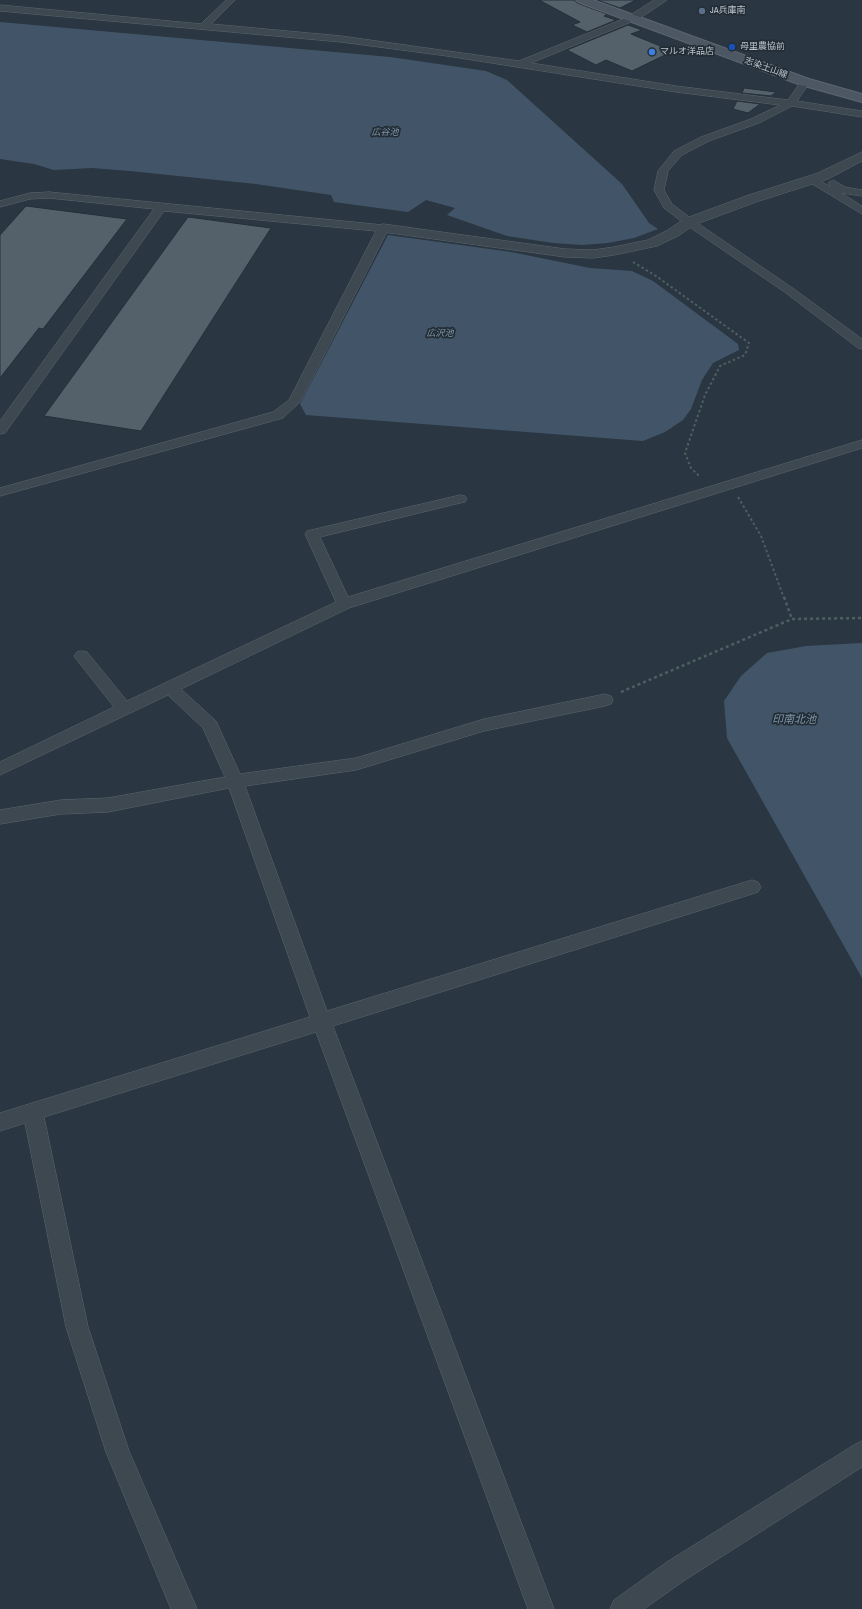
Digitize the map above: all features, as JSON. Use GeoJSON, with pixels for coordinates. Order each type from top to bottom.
{"type":"FeatureCollection","features":[{"type":"Feature","properties":{"kind":"main road","name":"志染土山線"},"geometry":{"type":"LineString","coordinates":[[582,0],[805,82],[862,98]]}},
{"type":"Feature","properties":{"kind":"street"},"geometry":{"type":"LineString","coordinates":[[204,26],[231,0]]}},
{"type":"Feature","properties":{"kind":"street"},"geometry":{"type":"LineString","coordinates":[[521,64],[634,18],[662,0]]}},
{"type":"Feature","properties":{"kind":"street"},"geometry":{"type":"LineString","coordinates":[[0,8],[341,39],[521,64],[676,89],[791,103],[862,114]]}},
{"type":"Feature","properties":{"kind":"street"},"geometry":{"type":"LineString","coordinates":[[805,82],[791,103],[755,121],[705,139],[678,153],[663,171],[659,190],[668,206],[790,291],[862,345]]}},
{"type":"Feature","properties":{"kind":"street"},"geometry":{"type":"LineString","coordinates":[[0,204],[30,196],[49,195],[383,228],[564,253],[593,254],[652,243],[673,233],[689,222],[751,199],[818,178],[862,156]]}},
{"type":"Feature","properties":{"kind":"street"},"geometry":{"type":"LineString","coordinates":[[818,178],[842,190],[862,193]]}},
{"type":"Feature","properties":{"kind":"street"},"geometry":{"type":"LineString","coordinates":[[818,178],[839,196],[862,211]]}},
{"type":"Feature","properties":{"kind":"street"},"geometry":{"type":"LineString","coordinates":[[839,196],[862,200]]}},
{"type":"Feature","properties":{"kind":"street"},"geometry":{"type":"LineString","coordinates":[[0,430],[161,207]]}},
{"type":"Feature","properties":{"kind":"street"},"geometry":{"type":"LineString","coordinates":[[0,492],[278,414],[294,402],[383,228]]}},
{"type":"Feature","properties":{"kind":"street"},"geometry":{"type":"LineString","coordinates":[[0,769],[344,604],[862,444]]}},
{"type":"Feature","properties":{"kind":"street"},"geometry":{"type":"LineString","coordinates":[[344,604],[312,534],[460,499]]}},
{"type":"Feature","properties":{"kind":"street"},"geometry":{"type":"LineString","coordinates":[[82,656],[125,710]]}},
{"type":"Feature","properties":{"kind":"street"},"geometry":{"type":"LineString","coordinates":[[171,688],[210,725],[235,781],[321,1020],[540,1609]]}},
{"type":"Feature","properties":{"kind":"street"},"geometry":{"type":"LineString","coordinates":[[0,817],[62,807],[108,806],[235,781],[356,764],[484,725],[604,700]]}},
{"type":"Feature","properties":{"kind":"street"},"geometry":{"type":"LineString","coordinates":[[0,1122],[321,1020],[752,887]]}},
{"type":"Feature","properties":{"kind":"street"},"geometry":{"type":"LineString","coordinates":[[33,1112],[77,1327],[118,1452],[184,1609]]}},
{"type":"Feature","properties":{"kind":"street"},"geometry":{"type":"LineString","coordinates":[[623,1609],[676,1571],[862,1453]]}},
{"type":"Feature","properties":{"kind":"path"},"geometry":{"type":"LineString","coordinates":[[614,251],[656,276],[749,343],[744,356],[720,366],[705,395],[685,453],[691,468],[713,490],[735,493],[761,536],[792,619]]}},
{"type":"Feature","properties":{"kind":"path"},"geometry":{"type":"LineString","coordinates":[[604,700],[650,678],[792,619],[862,618]]}},
{"type":"Feature","properties":{"kind":"water","name":"広谷池"},"geometry":{"type":"Polygon","coordinates":[[[0,22],[390,57],[486,71],[507,80],[622,184],[649,223],[658,229],[634,238],[608,243],[582,245],[553,243],[507,236],[447,215],[455,208],[426,200],[408,212],[334,202],[331,195],[256,184],[92,168],[54,170],[34,164],[0,159],[0,22]]]}},
{"type":"Feature","properties":{"kind":"water","name":"広沢池"},"geometry":{"type":"Polygon","coordinates":[[[388,235],[511,252],[590,268],[632,271],[653,281],[738,344],[739,350],[713,363],[702,380],[691,409],[683,420],[665,432],[643,441],[306,415],[300,404],[388,235]]]}},
{"type":"Feature","properties":{"kind":"water","name":"印南北池"},"geometry":{"type":"Polygon","coordinates":[[[862,643],[862,978],[727,738],[724,701],[741,676],[767,653],[806,646],[862,643]]]}},
{"type":"Feature","properties":{"kind":"building"},"geometry":{"type":"Polygon","coordinates":[[[539,0],[574,0],[577,3],[607,14],[604,16],[616,20],[587,32],[572,25],[580,22],[539,0]]]}},
{"type":"Feature","properties":{"kind":"building"},"geometry":{"type":"Polygon","coordinates":[[[597,0],[636,0],[620,8],[597,0]]]}},
{"type":"Feature","properties":{"kind":"building"},"geometry":{"type":"Polygon","coordinates":[[[628,25],[642,30],[631,34],[670,50],[666,52],[669,53],[632,71],[606,60],[596,65],[567,50],[628,25]]]}},
{"type":"Feature","properties":{"kind":"building"},"geometry":{"type":"Polygon","coordinates":[[[744,88],[776,92],[771,96],[742,93],[744,88]]]}},
{"type":"Feature","properties":{"kind":"building"},"geometry":{"type":"Polygon","coordinates":[[[737,101],[760,104],[748,113],[733,109],[737,101]]]}},
{"type":"Feature","properties":{"kind":"building"},"geometry":{"type":"Polygon","coordinates":[[[26,206],[127,219],[43,329],[39,328],[0,378],[0,235],[26,206]]]}},
{"type":"Feature","properties":{"kind":"building"},"geometry":{"type":"Polygon","coordinates":[[[188,217],[271,228],[141,431],[44,416],[188,217]]]}},
{"type":"Feature","properties":{"kind":"place","name":"JA兵庫南"},"geometry":{"type":"Point","coordinates":[702,11]}},
{"type":"Feature","properties":{"kind":"place","name":"母里農協前"},"geometry":{"type":"Point","coordinates":[732,47]}},
{"type":"Feature","properties":{"kind":"place","name":"マルオ洋品店"},"geometry":{"type":"Point","coordinates":[652,52]}}]}
